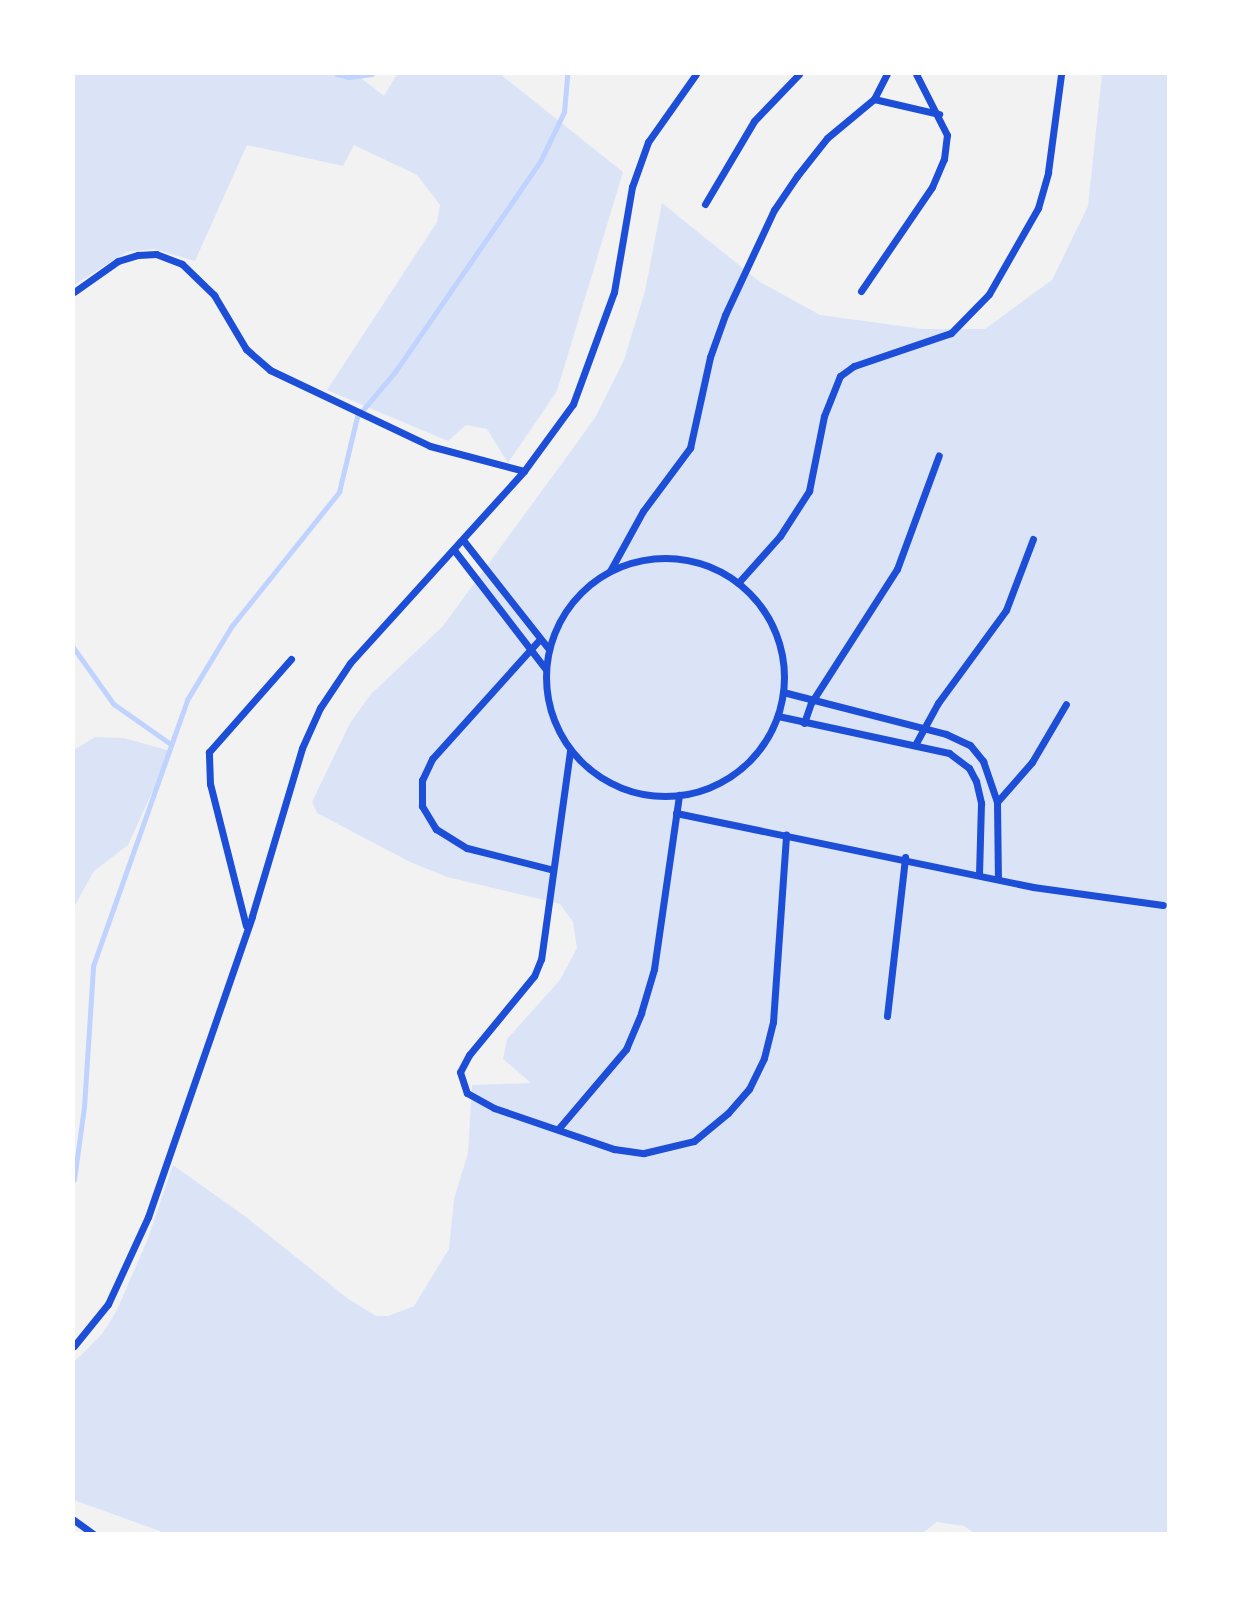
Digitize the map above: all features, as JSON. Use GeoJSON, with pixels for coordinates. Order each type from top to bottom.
{"type":"FeatureCollection","features":[{"type":"Feature","properties":{"kind":"street"},"geometry":{"type":"LineString","coordinates":[[74,1346],[108,1304],[125,1274],[247,928],[302,748],[326,698],[350,663],[524,471],[568,412],[587,374],[614,292],[632,187],[648,142],[696,74]]}},
{"type":"Feature","properties":{"kind":"street"},"geometry":{"type":"LineString","coordinates":[[705,204],[754,121],[799,74]]}},
{"type":"Feature","properties":{"kind":"street"},"geometry":{"type":"LineString","coordinates":[[609,571],[643,511],[690,448],[710,356],[774,210],[827,138],[874,99],[887,74]]}},
{"type":"Feature","properties":{"kind":"street"},"geometry":{"type":"LineString","coordinates":[[738,583],[780,536],[809,491],[824,416],[841,376],[855,366],[951,334],[989,294],[1038,208],[1048,172],[1060,74]]}},
{"type":"Feature","properties":{"kind":"street"},"geometry":{"type":"LineString","coordinates":[[861,292],[940,168],[947,135],[920,75]]}},
{"type":"Feature","properties":{"kind":"street"},"geometry":{"type":"LineString","coordinates":[[874,99],[939,114]]}},
{"type":"Feature","properties":{"kind":"street"},"geometry":{"type":"LineString","coordinates":[[74,292],[118,261],[138,255],[156,254],[182,264],[214,295],[256,361],[430,446],[524,471]]}},
{"type":"Feature","properties":{"kind":"street"},"geometry":{"type":"LineString","coordinates":[[804,723],[811,703],[897,569],[939,455]]}},
{"type":"Feature","properties":{"kind":"street"},"geometry":{"type":"LineString","coordinates":[[915,745],[921,728],[1006,610],[1033,539]]}},
{"type":"Feature","properties":{"kind":"street"},"geometry":{"type":"LineString","coordinates":[[463,540],[548,648]]}},
{"type":"Feature","properties":{"kind":"street"},"geometry":{"type":"LineString","coordinates":[[454,550],[545,668]]}},
{"type":"Feature","properties":{"kind":"street"},"geometry":{"type":"LineString","coordinates":[[675,558],[708,566],[738,583],[760,604],[775,631],[783,661],[783,692],[778,716],[763,745],[740,770],[711,787],[679,795],[638,793],[601,778],[570,751],[552,716],[545,668],[548,648],[570,603],[609,571],[641,560],[675,558]]}},
{"type":"Feature","properties":{"kind":"street"},"geometry":{"type":"LineString","coordinates":[[540,639],[432,759],[422,780],[422,806],[436,829],[467,848],[550,869]]}},
{"type":"Feature","properties":{"kind":"street"},"geometry":{"type":"LineString","coordinates":[[247,928],[210,784],[208,752],[291,659]]}},
{"type":"Feature","properties":{"kind":"street"},"geometry":{"type":"LineString","coordinates":[[783,692],[811,703],[921,728],[970,745],[983,761],[997,802],[998,879]]}},
{"type":"Feature","properties":{"kind":"street"},"geometry":{"type":"LineString","coordinates":[[997,802],[1032,762],[1066,704]]}},
{"type":"Feature","properties":{"kind":"street"},"geometry":{"type":"LineString","coordinates":[[778,716],[949,752],[969,768],[976,781],[981,803],[979,875]]}},
{"type":"Feature","properties":{"kind":"street"},"geometry":{"type":"LineString","coordinates":[[570,751],[550,869],[541,959],[534,976],[468,1055],[461,1084],[494,1108],[614,1149],[644,1153],[669,1150],[694,1141],[749,1089],[764,1058],[773,1022],[786,834]]}},
{"type":"Feature","properties":{"kind":"street"},"geometry":{"type":"LineString","coordinates":[[559,1128],[626,1049],[641,1013],[654,969],[679,795]]}},
{"type":"Feature","properties":{"kind":"street"},"geometry":{"type":"LineString","coordinates":[[676,813],[905,857],[998,879],[1163,905]]}},
{"type":"Feature","properties":{"kind":"street"},"geometry":{"type":"LineString","coordinates":[[887,1016],[905,857]]}},
{"type":"Feature","properties":{"kind":"street"},"geometry":{"type":"LineString","coordinates":[[74,1520],[93,1534]]}},
{"type":"Feature","properties":{"kind":"shaded area"},"geometry":{"type":"Polygon","coordinates":[[[74,74],[356,74],[384,96],[397,74],[500,74],[623,172],[557,391],[508,463],[487,429],[466,425],[448,441],[327,390],[437,222],[440,205],[417,175],[354,145],[343,166],[247,145],[195,261],[154,249],[127,252],[74,285],[74,74]]]}},
{"type":"Feature","properties":{"kind":"shaded area"},"geometry":{"type":"Polygon","coordinates":[[[1102,74],[1168,74],[1168,1533],[974,1533],[964,1526],[937,1522],[921,1534],[165,1533],[74,1500],[74,1362],[102,1334],[116,1312],[147,1241],[173,1165],[246,1217],[347,1298],[376,1316],[388,1316],[414,1306],[449,1249],[454,1199],[468,1153],[472,1085],[531,1083],[503,1059],[507,1039],[560,980],[577,948],[573,922],[560,904],[447,877],[410,862],[317,813],[312,802],[350,723],[371,694],[443,626],[595,418],[624,360],[645,291],[662,203],[760,282],[820,315],[923,329],[985,329],[1052,280],[1088,206],[1102,74]]]}},
{"type":"Feature","properties":{"kind":"shaded area"},"geometry":{"type":"Polygon","coordinates":[[[95,737],[124,738],[171,751],[128,845],[94,871],[74,907],[74,750],[95,737]]]}},
{"type":"Feature","properties":{"kind":"waterway"},"geometry":{"type":"LineString","coordinates":[[337,74],[349,77],[372,74]]}},
{"type":"Feature","properties":{"kind":"waterway"},"geometry":{"type":"LineString","coordinates":[[74,1180],[84,1107],[93,966],[187,700],[231,627],[339,492],[357,417],[395,372],[541,160],[564,112],[567,74]]}},
{"type":"Feature","properties":{"kind":"waterway"},"geometry":{"type":"LineString","coordinates":[[74,648],[114,704],[171,744]]}}]}
